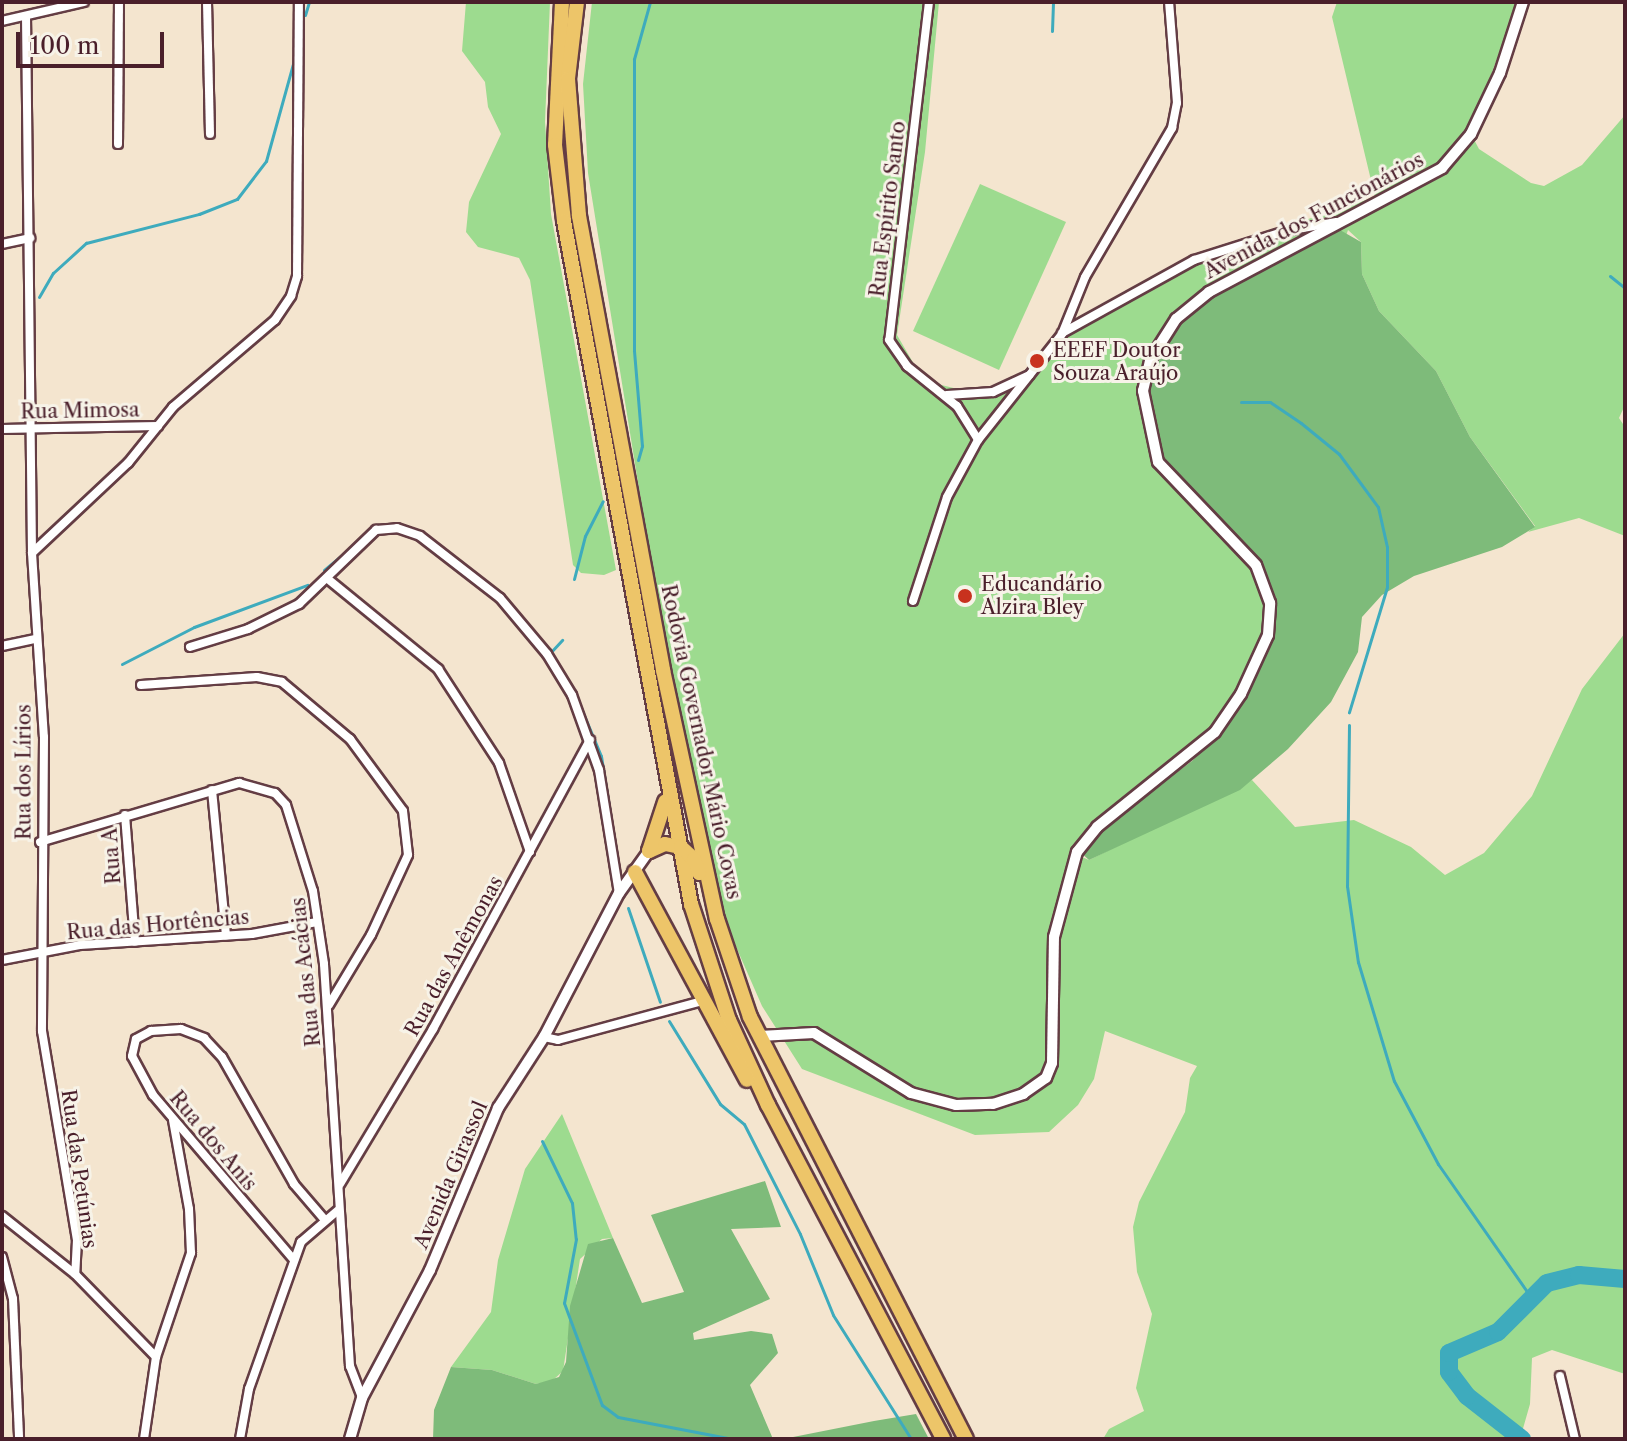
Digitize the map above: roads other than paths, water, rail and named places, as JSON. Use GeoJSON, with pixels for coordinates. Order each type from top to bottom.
{"type":"FeatureCollection","features":[{"type":"Feature","properties":{"kind":"highway","name":"Rodovia Governador Mário Covas"},"geometry":{"type":"LineString","coordinates":[[562,2],[555,145],[564,221],[676,845],[712,973],[768,1105],[943,1439]]}},
{"type":"Feature","properties":{"kind":"highway","name":"Rodovia Governador Mário Covas"},"geometry":{"type":"LineString","coordinates":[[577,2],[569,129],[579,216],[688,791],[711,897],[741,994],[760,1036],[966,1439]]}},
{"type":"Feature","properties":{"kind":"highway"},"geometry":{"type":"LineString","coordinates":[[649,851],[667,795]]}},
{"type":"Feature","properties":{"kind":"highway"},"geometry":{"type":"LineString","coordinates":[[649,851],[676,845],[696,863],[728,985],[741,994]]}},
{"type":"Feature","properties":{"kind":"highway"},"geometry":{"type":"LineString","coordinates":[[635,872],[748,1081],[768,1105]]}},
{"type":"Feature","properties":{"kind":"street"},"geometry":{"type":"LineString","coordinates":[[2,21],[84,2]]}},
{"type":"Feature","properties":{"kind":"street"},"geometry":{"type":"LineString","coordinates":[[118,144],[119,2]]}},
{"type":"Feature","properties":{"kind":"street"},"geometry":{"type":"LineString","coordinates":[[207,2],[210,134]]}},
{"type":"Feature","properties":{"kind":"street"},"geometry":{"type":"LineString","coordinates":[[32,553],[128,463],[173,407],[275,320],[291,296],[297,276],[299,2]]}},
{"type":"Feature","properties":{"kind":"street","name":"Rua Espírito Santo"},"geometry":{"type":"LineString","coordinates":[[929,2],[888,331],[900,359],[946,395],[978,440]]}},
{"type":"Feature","properties":{"kind":"street"},"geometry":{"type":"LineString","coordinates":[[913,601],[933,530],[978,440],[1062,334],[1093,264],[1172,128],[1177,103],[1169,2]]}},
{"type":"Feature","properties":{"kind":"street","name":"Avenida dos Funcionários"},"geometry":{"type":"LineString","coordinates":[[760,1036],[814,1033],[911,1093],[956,1105],[993,1104],[1023,1094],[1046,1078],[1052,1063],[1054,937],[1077,852],[1097,827],[1211,736],[1241,694],[1268,635],[1270,603],[1256,565],[1158,462],[1144,410],[1147,369],[1176,319],[1209,292],[1337,222],[1431,176],[1462,146],[1495,86],[1523,2]]}},
{"type":"Feature","properties":{"kind":"street","name":"Rua dos Lírios"},"geometry":{"type":"LineString","coordinates":[[26,16],[29,429],[34,639],[44,737],[40,842],[44,952]]}},
{"type":"Feature","properties":{"kind":"street"},"geometry":{"type":"LineString","coordinates":[[1062,334],[1194,260],[1286,231],[1337,222]]}},
{"type":"Feature","properties":{"kind":"street"},"geometry":{"type":"LineString","coordinates":[[2,244],[30,238]]}},
{"type":"Feature","properties":{"kind":"street"},"geometry":{"type":"LineString","coordinates":[[946,395],[993,392],[1030,374]]}},
{"type":"Feature","properties":{"kind":"street","name":"Rua Mimosa"},"geometry":{"type":"LineString","coordinates":[[2,429],[158,426]]}},
{"type":"Feature","properties":{"kind":"street"},"geometry":{"type":"LineString","coordinates":[[190,647],[273,618],[329,580],[376,530],[397,528],[420,536],[482,581],[547,654],[590,740],[619,893]]}},
{"type":"Feature","properties":{"kind":"street"},"geometry":{"type":"LineString","coordinates":[[329,580],[438,669],[499,763],[530,852]]}},
{"type":"Feature","properties":{"kind":"street"},"geometry":{"type":"LineString","coordinates":[[2,646],[34,639]]}},
{"type":"Feature","properties":{"kind":"street"},"geometry":{"type":"LineString","coordinates":[[141,685],[257,677],[282,682],[350,739],[403,811],[408,855],[371,935],[328,1005]]}},
{"type":"Feature","properties":{"kind":"street","name":"Rua das Anêmonas"},"geometry":{"type":"LineString","coordinates":[[339,1185],[530,852],[590,740]]}},
{"type":"Feature","properties":{"kind":"street","name":"Rua das Acácias"},"geometry":{"type":"LineString","coordinates":[[40,842],[212,790],[250,784],[275,793],[286,805],[299,833],[317,922],[328,1005],[339,1185],[337,1211],[350,1366],[362,1398]]}},
{"type":"Feature","properties":{"kind":"street"},"geometry":{"type":"LineString","coordinates":[[212,790],[226,935]]}},
{"type":"Feature","properties":{"kind":"street","name":"Rua A"},"geometry":{"type":"LineString","coordinates":[[125,815],[135,942]]}},
{"type":"Feature","properties":{"kind":"street","name":"Avenida Girassol"},"geometry":{"type":"LineString","coordinates":[[350,1439],[362,1398],[430,1270],[498,1108],[544,1037],[619,893],[649,851]]}},
{"type":"Feature","properties":{"kind":"street","name":"Rua das Hortências"},"geometry":{"type":"LineString","coordinates":[[2,960],[44,952],[226,935],[317,922]]}},
{"type":"Feature","properties":{"kind":"street","name":"Rua das Petúnias"},"geometry":{"type":"LineString","coordinates":[[44,952],[42,1031],[77,1240],[75,1274],[156,1357]]}},
{"type":"Feature","properties":{"kind":"street"},"geometry":{"type":"LineString","coordinates":[[544,1037],[558,1040],[703,1001]]}},
{"type":"Feature","properties":{"kind":"street","name":"Rua dos Anis"},"geometry":{"type":"LineString","coordinates":[[294,1260],[173,1117],[132,1056],[142,1034],[181,1029],[204,1038],[222,1057],[294,1184],[324,1219]]}},
{"type":"Feature","properties":{"kind":"street"},"geometry":{"type":"LineString","coordinates":[[144,1439],[156,1357],[191,1253],[191,1220],[173,1117]]}},
{"type":"Feature","properties":{"kind":"street"},"geometry":{"type":"LineString","coordinates":[[240,1439],[249,1389],[294,1260],[305,1236],[337,1211]]}},
{"type":"Feature","properties":{"kind":"street"},"geometry":{"type":"LineString","coordinates":[[2,1216],[75,1274]]}},
{"type":"Feature","properties":{"kind":"street"},"geometry":{"type":"LineString","coordinates":[[2,1257],[13,1299],[19,1439]]}},
{"type":"Feature","properties":{"kind":"street"},"geometry":{"type":"LineString","coordinates":[[2,1299],[13,1299]]}},
{"type":"Feature","properties":{"kind":"street"},"geometry":{"type":"LineString","coordinates":[[1560,1376],[1575,1439]]}},
{"type":"Feature","properties":{"kind":"waterway"},"geometry":{"type":"LineString","coordinates":[[305,15],[309,2]]}},
{"type":"Feature","properties":{"kind":"waterway"},"geometry":{"type":"LineString","coordinates":[[638,460],[642,446],[634,350],[634,59],[650,2]]}},
{"type":"Feature","properties":{"kind":"waterway"},"geometry":{"type":"LineString","coordinates":[[1052,31],[1053,2]]}},
{"type":"Feature","properties":{"kind":"waterway"},"geometry":{"type":"LineString","coordinates":[[39,297],[53,273],[86,243],[199,214],[237,199],[266,161],[294,60]]}},
{"type":"Feature","properties":{"kind":"waterway"},"geometry":{"type":"LineString","coordinates":[[1610,276],[1625,288]]}},
{"type":"Feature","properties":{"kind":"waterway"},"geometry":{"type":"LineString","coordinates":[[1241,402],[1270,402],[1301,423],[1339,454],[1378,507],[1387,547],[1387,587],[1349,712]]}},
{"type":"Feature","properties":{"kind":"waterway"},"geometry":{"type":"LineString","coordinates":[[574,579],[585,536],[603,501]]}},
{"type":"Feature","properties":{"kind":"waterway"},"geometry":{"type":"LineString","coordinates":[[380,526],[396,525]]}},
{"type":"Feature","properties":{"kind":"waterway"},"geometry":{"type":"LineString","coordinates":[[324,570],[367,534]]}},
{"type":"Feature","properties":{"kind":"waterway"},"geometry":{"type":"LineString","coordinates":[[435,543],[502,595]]}},
{"type":"Feature","properties":{"kind":"waterway"},"geometry":{"type":"LineString","coordinates":[[122,664],[194,627],[307,585]]}},
{"type":"Feature","properties":{"kind":"waterway"},"geometry":{"type":"LineString","coordinates":[[507,600],[541,640]]}},
{"type":"Feature","properties":{"kind":"waterway"},"geometry":{"type":"LineString","coordinates":[[550,653],[562,640]]}},
{"type":"Feature","properties":{"kind":"waterway"},"geometry":{"type":"LineString","coordinates":[[581,708],[601,756],[618,863]]}},
{"type":"Feature","properties":{"kind":"waterway"},"geometry":{"type":"LineString","coordinates":[[1349,725],[1347,886],[1358,962],[1394,1081],[1438,1164],[1530,1296]]}},
{"type":"Feature","properties":{"kind":"waterway"},"geometry":{"type":"LineString","coordinates":[[628,908],[660,1002]]}},
{"type":"Feature","properties":{"kind":"waterway"},"geometry":{"type":"LineString","coordinates":[[669,1021],[720,1104],[744,1124],[800,1234],[833,1315],[911,1439]]}},
{"type":"Feature","properties":{"kind":"waterway"},"geometry":{"type":"LineString","coordinates":[[542,1141],[572,1203],[576,1239],[564,1303],[602,1405],[618,1417],[733,1439]]}},
{"type":"Feature","properties":{"kind":"waterway"},"geometry":{"type":"LineString","coordinates":[[1522,1439],[1467,1396],[1449,1372],[1449,1353],[1498,1332],[1547,1283],[1579,1275],[1625,1279]]}},
{"type":"Feature","properties":{"kind":"waterway"},"geometry":{"type":"LineString","coordinates":[[1508,1439],[1510,1427]]}},
{"type":"Feature","properties":{"kind":"place","name":"EEEF Doutor Souza Araújo"},"geometry":{"type":"Point","coordinates":[1037,361]}},
{"type":"Feature","properties":{"kind":"place","name":"Educandário Alzira Bley"},"geometry":{"type":"Point","coordinates":[965,596]}}]}
